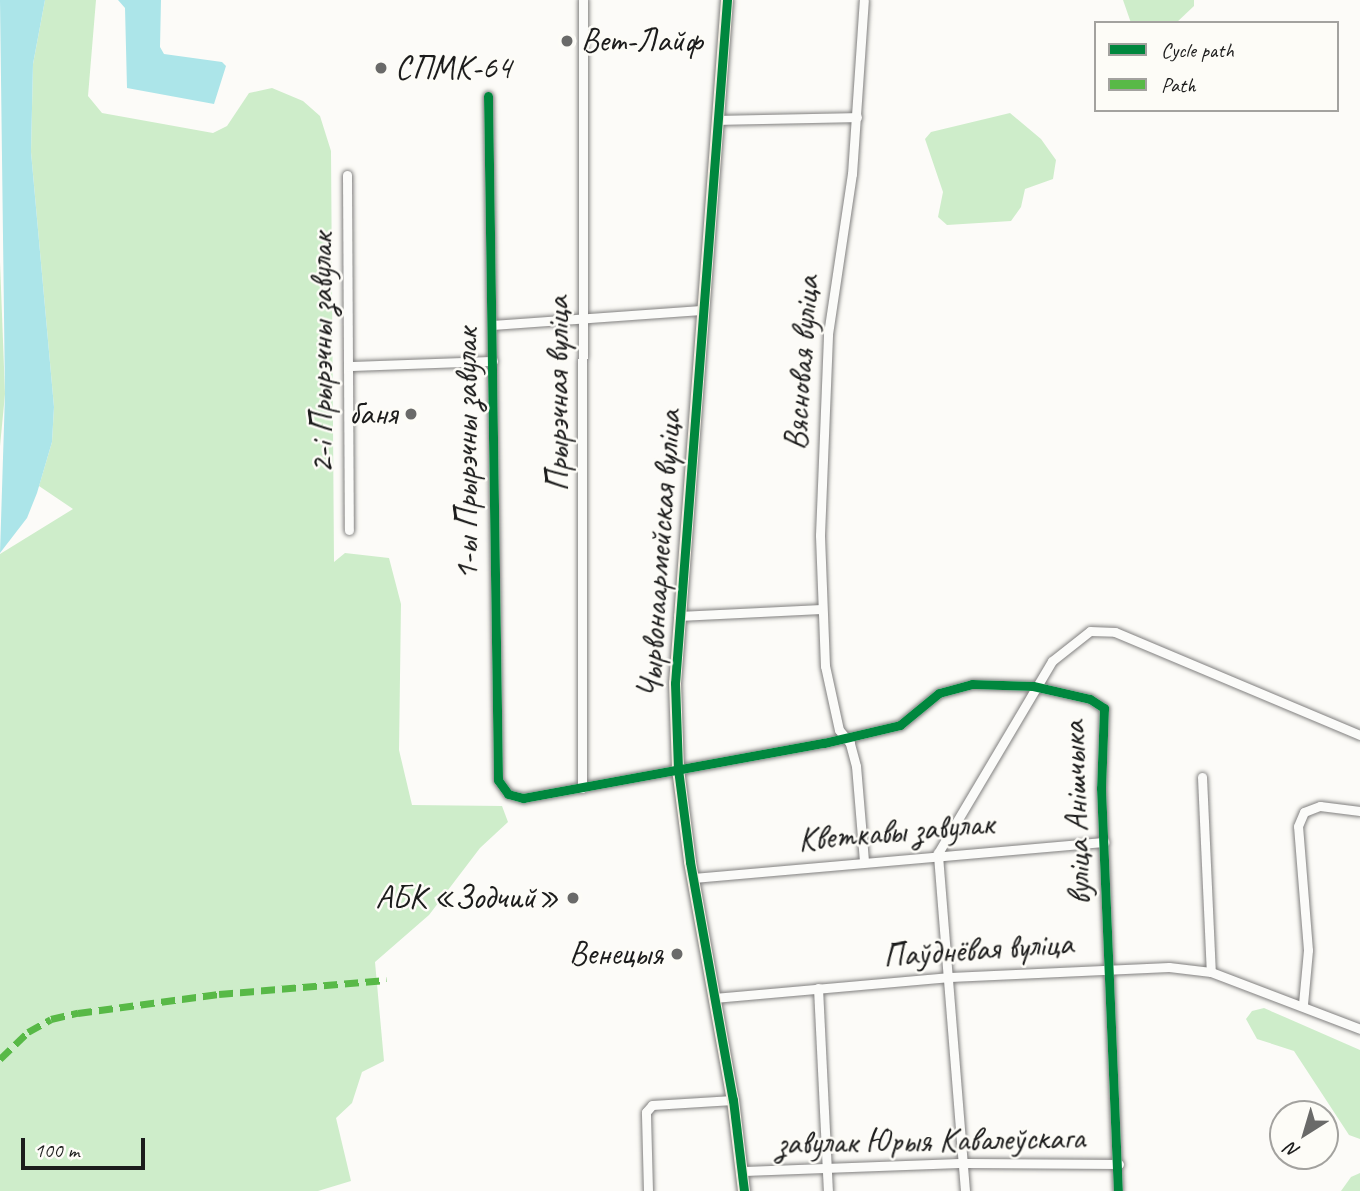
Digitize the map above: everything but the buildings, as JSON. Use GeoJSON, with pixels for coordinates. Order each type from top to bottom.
{"type":"FeatureCollection","features":[{"type":"Feature","properties":{"kind":"highway","name":"Чырвонаармейская вуліца"},"geometry":{"type":"LineString","coordinates":[[727,0],[678,616],[678,769],[692,878],[733,1100],[744,1171],[744,1191]]}},
{"type":"Feature","properties":{"kind":"street","name":"Прырэчная вуліца"},"geometry":{"type":"LineString","coordinates":[[582,788],[583,0]]}},
{"type":"Feature","properties":{"kind":"street","name":"Вясновая вуліца"},"geometry":{"type":"LineString","coordinates":[[864,0],[857,117],[828,334],[821,474],[825,666],[842,734],[850,744],[856,766],[864,861]]}},
{"type":"Feature","properties":{"kind":"street","name":"1-ы Прырэчны завулак"},"geometry":{"type":"LineString","coordinates":[[488,96],[493,325],[495,763],[498,780],[508,794],[523,798]]}},
{"type":"Feature","properties":{"kind":"street"},"geometry":{"type":"LineString","coordinates":[[718,120],[857,117]]}},
{"type":"Feature","properties":{"kind":"street","name":"2-і Прырэчны завулак"},"geometry":{"type":"LineString","coordinates":[[347,176],[348,530]]}},
{"type":"Feature","properties":{"kind":"street"},"geometry":{"type":"LineString","coordinates":[[493,325],[703,310]]}},
{"type":"Feature","properties":{"kind":"street"},"geometry":{"type":"LineString","coordinates":[[349,366],[493,361]]}},
{"type":"Feature","properties":{"kind":"street"},"geometry":{"type":"LineString","coordinates":[[678,616],[822,609]]}},
{"type":"Feature","properties":{"kind":"street"},"geometry":{"type":"LineString","coordinates":[[965,1191],[965,1163],[938,853],[1034,686],[1071,641],[1090,631],[1115,632],[1360,735]]}},
{"type":"Feature","properties":{"kind":"street","name":"вуліца Анішчыка"},"geometry":{"type":"LineString","coordinates":[[523,798],[842,734],[900,725],[939,693],[972,684],[1034,686],[1090,699],[1104,708],[1104,842],[1112,1105],[1119,1164],[1118,1191]]}},
{"type":"Feature","properties":{"kind":"street"},"geometry":{"type":"LineString","coordinates":[[1202,776],[1211,972]]}},
{"type":"Feature","properties":{"kind":"street"},"geometry":{"type":"LineString","coordinates":[[1303,1004],[1308,950],[1298,825],[1304,812],[1320,806],[1360,811]]}},
{"type":"Feature","properties":{"kind":"street","name":"Кветкавы завулак"},"geometry":{"type":"LineString","coordinates":[[692,878],[938,853],[1104,842]]}},
{"type":"Feature","properties":{"kind":"street","name":"Паўднёвая вуліца"},"geometry":{"type":"LineString","coordinates":[[714,998],[950,977],[1109,968],[1211,972],[1303,1004],[1360,1029]]}},
{"type":"Feature","properties":{"kind":"street"},"geometry":{"type":"LineString","coordinates":[[818,988],[828,1191]]}},
{"type":"Feature","properties":{"kind":"street"},"geometry":{"type":"LineString","coordinates":[[648,1191],[646,1112],[652,1105],[733,1100]]}},
{"type":"Feature","properties":{"kind":"street","name":"завулак Юрыя Кавалеўскага"},"geometry":{"type":"LineString","coordinates":[[744,1171],[965,1163],[1119,1164]]}},
{"type":"Feature","properties":{"kind":"green space"},"geometry":{"type":"Polygon","coordinates":[[[45,0],[96,0],[88,96],[102,113],[213,133],[227,126],[249,93],[272,88],[303,101],[320,116],[331,151],[334,562],[345,553],[389,558],[401,604],[399,750],[412,805],[502,806],[508,822],[480,848],[429,915],[375,962],[384,1061],[362,1072],[352,1103],[336,1118],[351,1181],[318,1191],[0,1191],[0,554],[73,509],[39,486],[52,442],[54,407],[31,152],[33,64],[45,0]]]}},
{"type":"Feature","properties":{"kind":"green space"},"geometry":{"type":"Polygon","coordinates":[[[1123,0],[1194,0],[1194,6],[1178,21],[1130,21],[1123,0]]]}},
{"type":"Feature","properties":{"kind":"green space"},"geometry":{"type":"Polygon","coordinates":[[[1010,113],[1041,139],[1056,160],[1053,179],[1025,189],[1021,207],[1011,221],[947,225],[938,217],[943,192],[925,139],[931,132],[1010,113]]]}},
{"type":"Feature","properties":{"kind":"green space"},"geometry":{"type":"Polygon","coordinates":[[[0,262],[5,394],[0,446],[0,262]]]}},
{"type":"Feature","properties":{"kind":"green space"},"geometry":{"type":"Polygon","coordinates":[[[1264,1008],[1360,1050],[1360,1139],[1349,1135],[1339,1120],[1339,1100],[1326,1100],[1294,1051],[1257,1039],[1246,1019],[1252,1011],[1264,1008]]]}},
{"type":"Feature","properties":{"kind":"green space"},"geometry":{"type":"Polygon","coordinates":[[[1360,1173],[1360,1191],[1341,1191],[1351,1177],[1360,1173]]]}},
{"type":"Feature","properties":{"kind":"water"},"geometry":{"type":"Polygon","coordinates":[[[0,0],[45,0],[33,64],[31,152],[54,407],[52,442],[37,493],[27,518],[0,553],[5,394],[0,0]]]}},
{"type":"Feature","properties":{"kind":"water"},"geometry":{"type":"Polygon","coordinates":[[[118,0],[161,0],[160,47],[164,54],[222,62],[226,66],[214,104],[127,88],[125,8],[118,0]]]}},
{"type":"Feature","properties":{"kind":"marked path"},"geometry":{"type":"LineString","coordinates":[[0,1059],[28,1032],[51,1019],[78,1013],[219,994],[386,980]]}},
{"type":"Feature","properties":{"kind":"cycle path"},"geometry":{"type":"LineString","coordinates":[[727,0],[675,683],[678,769],[690,862],[733,1100],[744,1191]]}},
{"type":"Feature","properties":{"kind":"cycle path"},"geometry":{"type":"LineString","coordinates":[[488,96],[498,780],[508,794],[523,798],[824,743],[900,725],[939,693],[972,684],[1033,686],[1090,699],[1104,708],[1101,788],[1118,1191]]}},
{"type":"Feature","properties":{"kind":"place","name":"Вет-Лайф"},"geometry":{"type":"Point","coordinates":[567,41]}},
{"type":"Feature","properties":{"kind":"place","name":"СПМК-64"},"geometry":{"type":"Point","coordinates":[381,68]}},
{"type":"Feature","properties":{"kind":"place","name":"баня"},"geometry":{"type":"Point","coordinates":[411,414]}},
{"type":"Feature","properties":{"kind":"place","name":"АБК «Зодчий»"},"geometry":{"type":"Point","coordinates":[573,898]}},
{"type":"Feature","properties":{"kind":"place","name":"Венецыя"},"geometry":{"type":"Point","coordinates":[677,954]}}]}
